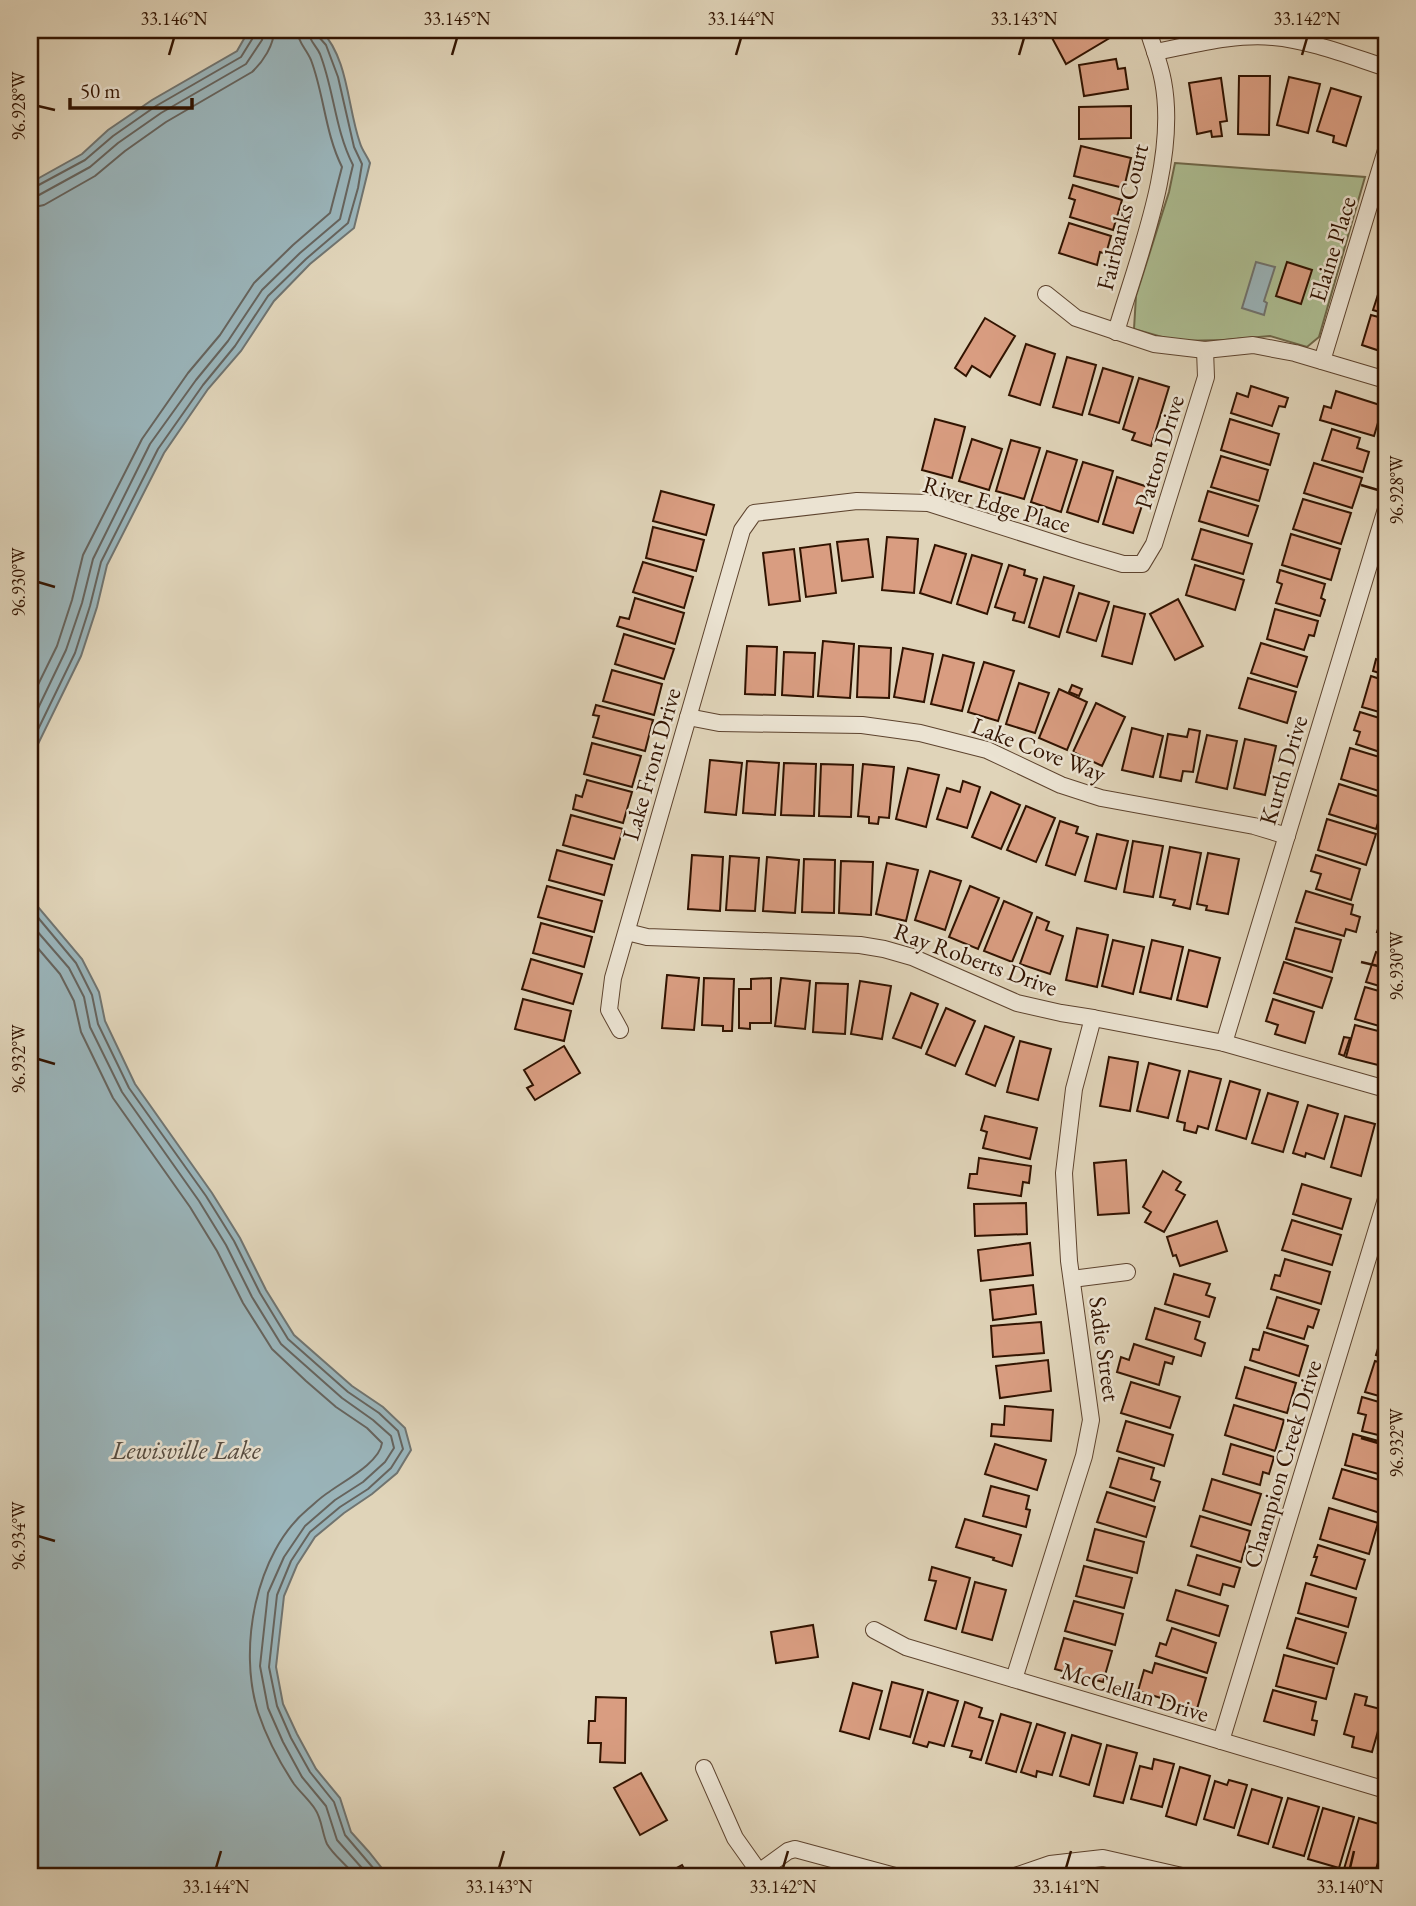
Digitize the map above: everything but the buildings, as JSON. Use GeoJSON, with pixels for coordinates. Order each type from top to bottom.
{"type":"FeatureCollection","features":[{"type":"Feature","properties":{"kind":"street","name":"Fairbanks Court"},"geometry":{"type":"LineString","coordinates":[[1116,332],[1162,175],[1166,109],[1163,82],[1149,30]]}},
{"type":"Feature","properties":{"kind":"street"},"geometry":{"type":"LineString","coordinates":[[1155,52],[1225,38],[1273,36],[1329,49],[1384,67],[1386,70]]}},
{"type":"Feature","properties":{"kind":"street","name":"Elaine Place"},"geometry":{"type":"LineString","coordinates":[[1322,361],[1386,150]]}},
{"type":"Feature","properties":{"kind":"street"},"geometry":{"type":"LineString","coordinates":[[1046,295],[1076,318],[1154,344],[1205,350],[1253,345],[1295,353],[1386,380]]}},
{"type":"Feature","properties":{"kind":"street","name":"Patton Drive"},"geometry":{"type":"LineString","coordinates":[[1142,564],[1154,544],[1206,377],[1205,350]]}},
{"type":"Feature","properties":{"kind":"street","name":"River Edge Place"},"geometry":{"type":"LineString","coordinates":[[754,513],[857,501],[928,503],[1112,561],[1142,564]]}},
{"type":"Feature","properties":{"kind":"street","name":"Kurth Drive"},"geometry":{"type":"LineString","coordinates":[[1224,1043],[1386,509]]}},
{"type":"Feature","properties":{"kind":"street","name":"Lake Front Drive"},"geometry":{"type":"LineString","coordinates":[[620,1030],[609,1010],[613,978],[742,530],[754,513]]}},
{"type":"Feature","properties":{"kind":"street","name":"Lake Cove Way"},"geometry":{"type":"LineString","coordinates":[[688,717],[719,723],[862,725],[920,733],[987,750],[1061,785],[1101,798],[1254,826],[1287,836]]}},
{"type":"Feature","properties":{"kind":"street","name":"Ray Roberts Drive"},"geometry":{"type":"LineString","coordinates":[[626,932],[648,936],[827,943],[884,949],[912,957],[1017,1003],[1224,1043],[1386,1089]]}},
{"type":"Feature","properties":{"kind":"street","name":"Sadie Street"},"geometry":{"type":"LineString","coordinates":[[1014,1679],[1084,1456],[1091,1420],[1069,1261],[1064,1173],[1074,1089],[1093,1018]]}},
{"type":"Feature","properties":{"kind":"street","name":"Champion Creek Drive"},"geometry":{"type":"LineString","coordinates":[[1221,1741],[1386,1199]]}},
{"type":"Feature","properties":{"kind":"street"},"geometry":{"type":"LineString","coordinates":[[1370,1252],[1386,1257]]}},
{"type":"Feature","properties":{"kind":"street"},"geometry":{"type":"LineString","coordinates":[[1072,1279],[1127,1272]]}},
{"type":"Feature","properties":{"kind":"street","name":"McClellan Drive"},"geometry":{"type":"LineString","coordinates":[[874,1630],[906,1647],[1386,1790]]}},
{"type":"Feature","properties":{"kind":"street"},"geometry":{"type":"LineString","coordinates":[[704,1768],[735,1838],[760,1874],[788,1851],[796,1849],[895,1876]]}},
{"type":"Feature","properties":{"kind":"street"},"geometry":{"type":"LineString","coordinates":[[1015,1876],[1050,1864],[1103,1858],[1182,1876]]}},
{"type":"Feature","properties":{"kind":"green space"},"geometry":{"type":"Polygon","coordinates":[[[1175,163],[1365,177],[1319,337],[1307,347],[1270,336],[1176,341],[1134,329],[1136,296],[1169,192],[1175,163]]]}},
{"type":"Feature","properties":{"kind":"water"},"geometry":{"type":"Polygon","coordinates":[[[249,30],[321,30],[337,55],[360,143],[370,163],[354,228],[310,264],[274,301],[241,351],[208,389],[164,453],[107,565],[81,656],[37,746],[30,771],[30,183],[82,154],[108,130],[152,100],[237,51],[249,30]]]}},
{"type":"Feature","properties":{"kind":"water"},"geometry":{"type":"Polygon","coordinates":[[[1256,262],[1275,267],[1264,301],[1267,303],[1264,315],[1242,308],[1256,262]]]}},
{"type":"Feature","properties":{"kind":"water","name":"Lewisville Lake"},"geometry":{"type":"Polygon","coordinates":[[[30,893],[38,907],[82,959],[99,992],[105,1021],[135,1084],[212,1193],[294,1335],[405,1428],[411,1450],[397,1473],[315,1537],[297,1565],[284,1596],[276,1667],[283,1704],[297,1734],[316,1769],[340,1798],[351,1832],[388,1876],[30,1876],[30,893]]]}}]}
